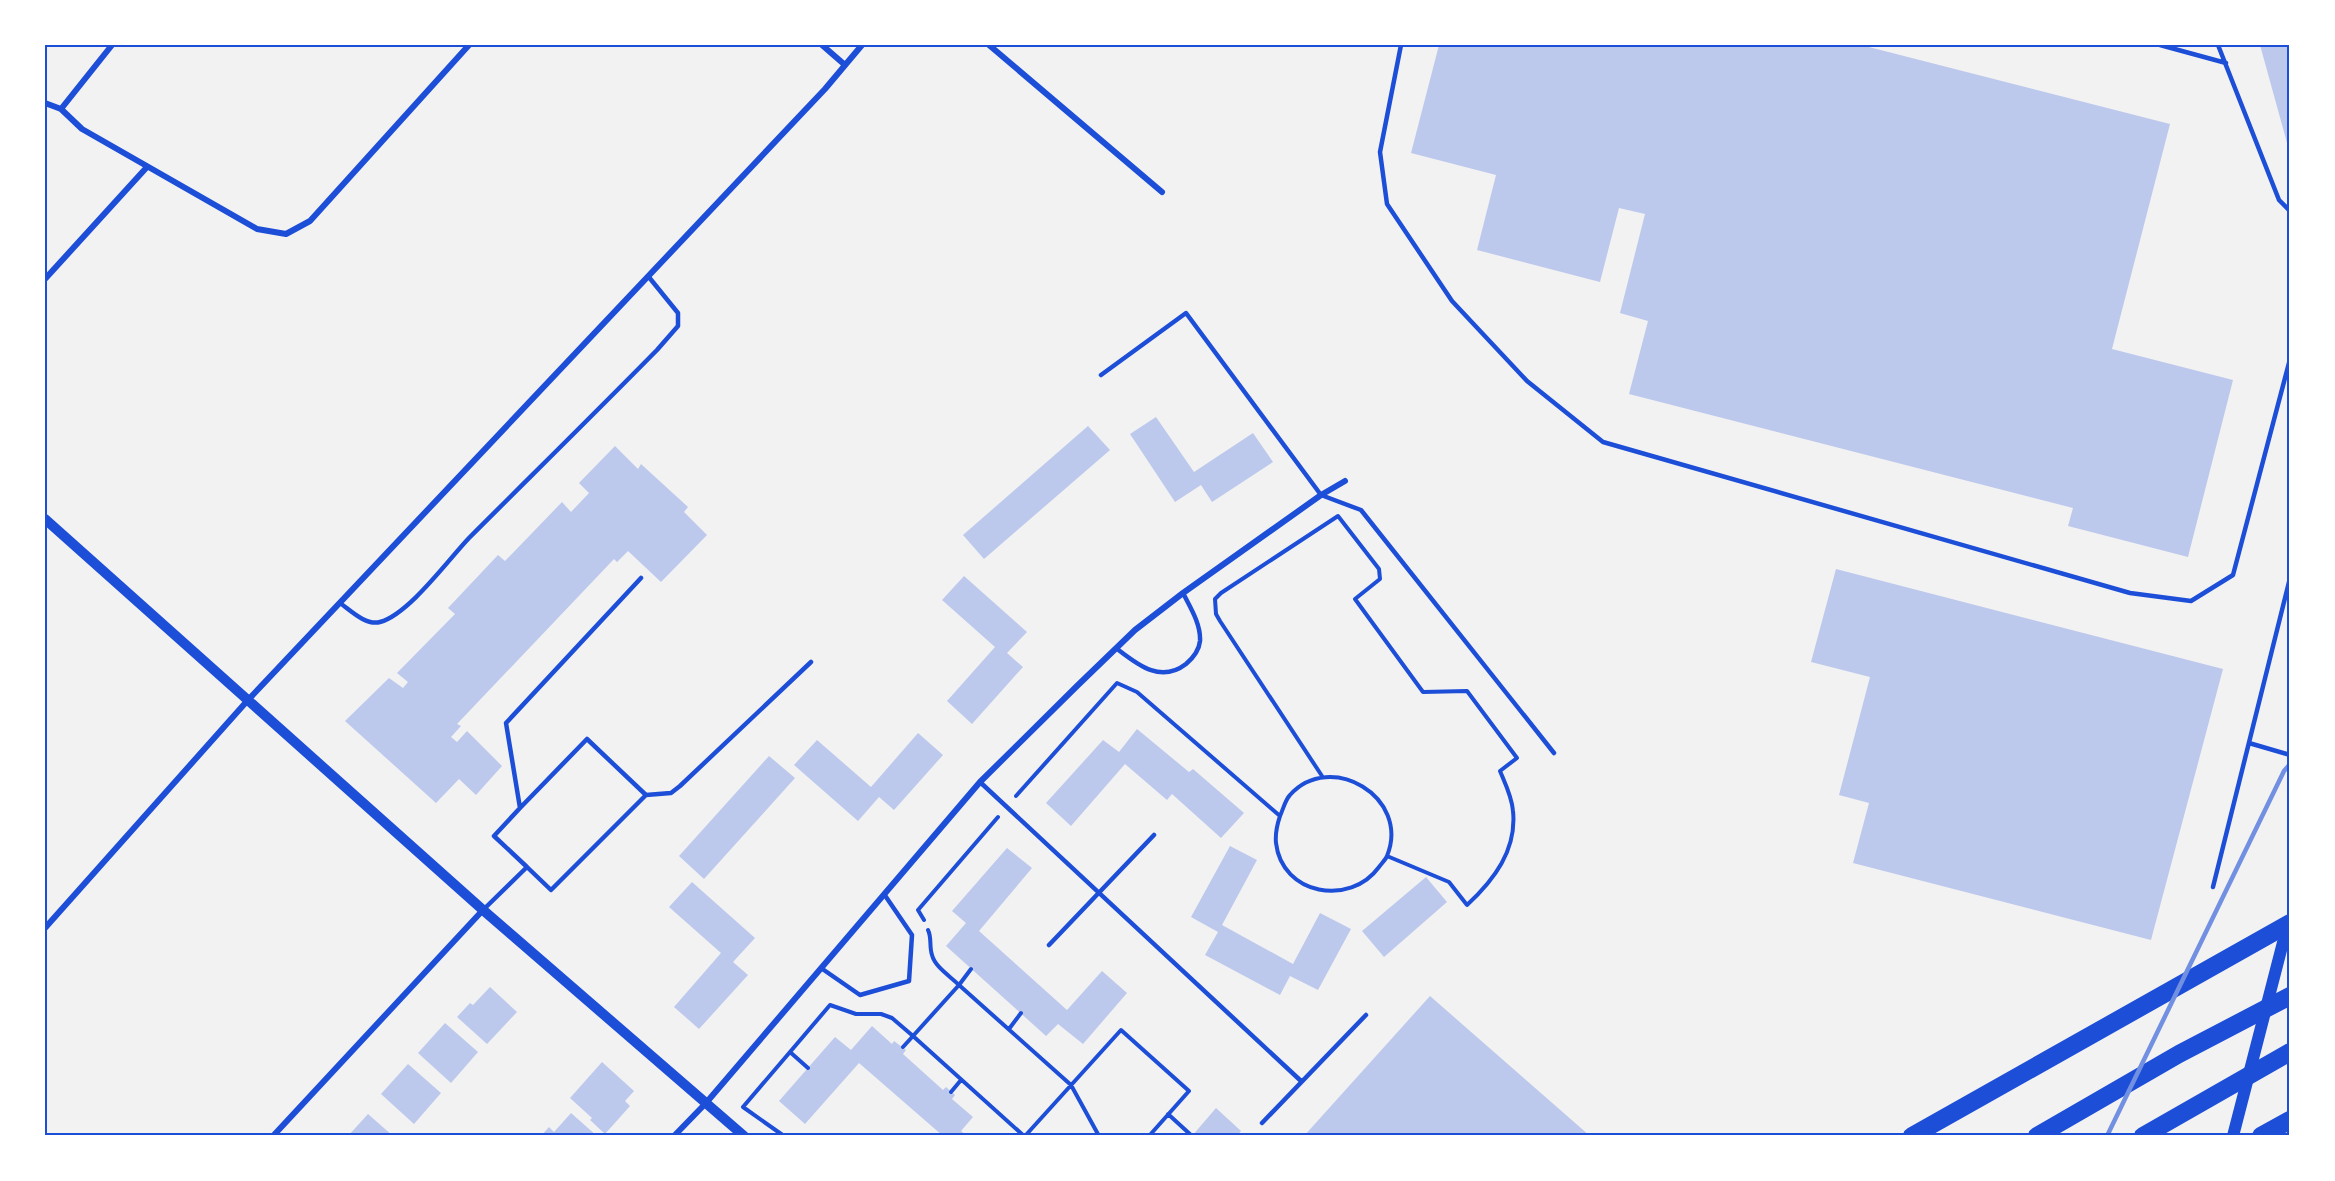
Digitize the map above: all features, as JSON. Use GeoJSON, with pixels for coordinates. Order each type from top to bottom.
{"type":"FeatureCollection","features":[{"type":"Feature","properties":{"kind":"highway"},"geometry":{"type":"LineString","coordinates":[[1912,1136],[2290,923]]}},
{"type":"Feature","properties":{"kind":"highway"},"geometry":{"type":"LineString","coordinates":[[2037,1136],[2179,1054],[2290,996]]}},
{"type":"Feature","properties":{"kind":"highway"},"geometry":{"type":"LineString","coordinates":[[2143,1136],[2290,1052]]}},
{"type":"Feature","properties":{"kind":"highway"},"geometry":{"type":"LineString","coordinates":[[2261,1136],[2290,1120]]}},
{"type":"Feature","properties":{"kind":"main road"},"geometry":{"type":"LineString","coordinates":[[2233,1136],[2290,916]]}},
{"type":"Feature","properties":{"kind":"street"},"geometry":{"type":"LineString","coordinates":[[61,110],[112,45]]}},
{"type":"Feature","properties":{"kind":"street"},"geometry":{"type":"LineString","coordinates":[[45,103],[61,110],[82,129],[257,230],[286,234],[310,221],[469,45]]}},
{"type":"Feature","properties":{"kind":"street"},"geometry":{"type":"LineString","coordinates":[[822,45],[845,65]]}},
{"type":"Feature","properties":{"kind":"street"},"geometry":{"type":"LineString","coordinates":[[45,928],[248,700],[648,276],[862,45]]}},
{"type":"Feature","properties":{"kind":"street"},"geometry":{"type":"LineString","coordinates":[[989,45],[1162,192]]}},
{"type":"Feature","properties":{"kind":"street"},"geometry":{"type":"LineString","coordinates":[[45,279],[147,167]]}},
{"type":"Feature","properties":{"kind":"street"},"geometry":{"type":"LineString","coordinates":[[675,1136],[980,782],[1116,648],[1183,593],[1321,495],[1345,481]]}},
{"type":"Feature","properties":{"kind":"street"},"geometry":{"type":"LineString","coordinates":[[45,519],[483,909],[744,1136]]}},
{"type":"Feature","properties":{"kind":"street"},"geometry":{"type":"LineString","coordinates":[[273,1136],[483,909]]}},
{"type":"Feature","properties":{"kind":"lane"},"geometry":{"type":"LineString","coordinates":[[1401,45],[1380,152],[1387,204],[1452,301],[1527,381],[1603,442],[2130,593],[2191,601],[2233,574],[2290,359]]}},
{"type":"Feature","properties":{"kind":"lane"},"geometry":{"type":"LineString","coordinates":[[2160,45],[2226,63]]}},
{"type":"Feature","properties":{"kind":"lane"},"geometry":{"type":"LineString","coordinates":[[2218,45],[2279,200],[2290,211]]}},
{"type":"Feature","properties":{"kind":"lane"},"geometry":{"type":"LineString","coordinates":[[340,603],[363,619],[377,623],[392,617],[422,590],[467,540],[657,350],[678,326],[678,313],[648,276]]}},
{"type":"Feature","properties":{"kind":"lane"},"geometry":{"type":"LineString","coordinates":[[1101,375],[1186,313],[1321,495],[1361,510],[1554,753]]}},
{"type":"Feature","properties":{"kind":"lane"},"geometry":{"type":"LineString","coordinates":[[520,808],[506,723],[641,578]]}},
{"type":"Feature","properties":{"kind":"lane"},"geometry":{"type":"LineString","coordinates":[[2213,887],[2290,579]]}},
{"type":"Feature","properties":{"kind":"lane"},"geometry":{"type":"LineString","coordinates":[[1116,648],[1141,668],[1152,672],[1164,673],[1177,670],[1187,663],[1196,653],[1200,641],[1199,629],[1183,593]]}},
{"type":"Feature","properties":{"kind":"lane"},"geometry":{"type":"LineString","coordinates":[[646,795],[587,739],[494,836],[551,890],[646,795],[671,793],[680,786],[811,662]]}},
{"type":"Feature","properties":{"kind":"lane"},"geometry":{"type":"LineString","coordinates":[[2249,743],[2290,755]]}},
{"type":"Feature","properties":{"kind":"lane"},"geometry":{"type":"LineString","coordinates":[[980,782],[1301,1081]]}},
{"type":"Feature","properties":{"kind":"lane"},"geometry":{"type":"LineString","coordinates":[[1049,945],[1154,835]]}},
{"type":"Feature","properties":{"kind":"lane"},"geometry":{"type":"LineString","coordinates":[[483,909],[527,867]]}},
{"type":"Feature","properties":{"kind":"lane"},"geometry":{"type":"LineString","coordinates":[[821,968],[860,995],[909,981],[912,935],[884,894]]}},
{"type":"Feature","properties":{"kind":"lane"},"geometry":{"type":"LineString","coordinates":[[1262,1123],[1366,1015]]}},
{"type":"Feature","properties":{"kind":"path"},"geometry":{"type":"LineString","coordinates":[[1322,776],[1220,621],[1216,614],[1215,599],[1338,516],[1379,569],[1380,579],[1355,599],[1423,692],[1467,691],[1517,758],[1500,771],[1513,812],[1508,850],[1499,869],[1484,890],[1467,905],[1449,882],[1387,856]]}},
{"type":"Feature","properties":{"kind":"path"},"geometry":{"type":"LineString","coordinates":[[1099,1136],[1071,1085],[936,963],[932,955],[931,936],[918,910],[1117,683],[1137,692],[1280,816]]}},
{"type":"Feature","properties":{"kind":"path"},"geometry":{"type":"LineString","coordinates":[[1322,776],[1358,782],[1378,798],[1388,817],[1391,832],[1387,856],[1372,877],[1349,890],[1329,891],[1311,888],[1293,875],[1282,863],[1276,844],[1276,831],[1280,816],[1289,796],[1305,784],[1322,776]]}},
{"type":"Feature","properties":{"kind":"path"},"geometry":{"type":"LineString","coordinates":[[903,1047],[971,969]]}},
{"type":"Feature","properties":{"kind":"path"},"geometry":{"type":"LineString","coordinates":[[784,1136],[743,1107],[830,1005],[856,1014],[881,1014],[892,1018],[1025,1136],[1121,1030],[1188,1090],[1149,1136]]}},
{"type":"Feature","properties":{"kind":"path"},"geometry":{"type":"LineString","coordinates":[[1009,1029],[1021,1013]]}},
{"type":"Feature","properties":{"kind":"path"},"geometry":{"type":"LineString","coordinates":[[790,1052],[808,1068]]}},
{"type":"Feature","properties":{"kind":"path"},"geometry":{"type":"LineString","coordinates":[[951,1092],[961,1080]]}},
{"type":"Feature","properties":{"kind":"path"},"geometry":{"type":"LineString","coordinates":[[1168,1114],[1192,1136]]}},
{"type":"Feature","properties":{"kind":"building"},"geometry":{"type":"Polygon","coordinates":[[[1439,45],[1861,45],[2170,124],[2112,349],[2233,380],[2188,557],[2068,526],[2073,508],[1629,394],[1648,321],[1620,313],[1645,214],[1619,208],[1600,282],[1477,250],[1496,175],[1411,153],[1439,45]]]}},
{"type":"Feature","properties":{"kind":"building"},"geometry":{"type":"Polygon","coordinates":[[[2260,45],[2290,45],[2289,150],[2260,45]]]}},
{"type":"Feature","properties":{"kind":"building"},"geometry":{"type":"Polygon","coordinates":[[[1156,417],[1194,472],[1253,433],[1273,462],[1212,502],[1201,485],[1175,502],[1130,434],[1156,417]]]}},
{"type":"Feature","properties":{"kind":"building"},"geometry":{"type":"Polygon","coordinates":[[[1088,426],[1110,450],[984,559],[963,535],[1088,426]]]}},
{"type":"Feature","properties":{"kind":"building"},"geometry":{"type":"Polygon","coordinates":[[[615,446],[638,469],[641,464],[688,507],[684,512],[707,535],[661,582],[628,551],[617,562],[614,559],[457,724],[461,726],[451,737],[457,742],[467,731],[502,766],[476,795],[459,779],[436,803],[345,721],[389,678],[403,688],[408,682],[397,673],[455,614],[448,608],[498,555],[505,561],[562,502],[571,512],[589,493],[579,483],[615,446]]]}},
{"type":"Feature","properties":{"kind":"building"},"geometry":{"type":"Polygon","coordinates":[[[1836,569],[2223,669],[2151,940],[1853,863],[1869,803],[1839,795],[1870,677],[1811,662],[1836,569]]]}},
{"type":"Feature","properties":{"kind":"building"},"geometry":{"type":"Polygon","coordinates":[[[964,576],[1027,632],[1007,653],[1023,667],[972,724],[947,701],[995,647],[942,600],[964,576]]]}},
{"type":"Feature","properties":{"kind":"building"},"geometry":{"type":"Polygon","coordinates":[[[1137,729],[1189,772],[1193,769],[1244,813],[1221,838],[1172,794],[1167,800],[1125,764],[1071,826],[1046,803],[1103,740],[1119,752],[1137,729]]]}},
{"type":"Feature","properties":{"kind":"building"},"geometry":{"type":"Polygon","coordinates":[[[918,733],[943,755],[894,810],[879,797],[858,821],[794,765],[817,740],[871,787],[918,733]]]}},
{"type":"Feature","properties":{"kind":"building"},"geometry":{"type":"Polygon","coordinates":[[[769,756],[795,778],[704,879],[679,856],[769,756]]]}},
{"type":"Feature","properties":{"kind":"building"},"geometry":{"type":"Polygon","coordinates":[[[1230,846],[1257,860],[1222,925],[1293,964],[1320,913],[1351,929],[1318,990],[1290,976],[1280,995],[1205,955],[1218,932],[1191,917],[1230,846]]]}},
{"type":"Feature","properties":{"kind":"building"},"geometry":{"type":"Polygon","coordinates":[[[1007,848],[1032,868],[979,931],[1067,1010],[1102,971],[1127,993],[1083,1044],[1058,1024],[1046,1036],[946,946],[966,923],[952,911],[1007,848]]]}},
{"type":"Feature","properties":{"kind":"building"},"geometry":{"type":"Polygon","coordinates":[[[1426,877],[1447,902],[1384,957],[1362,931],[1426,877]]]}},
{"type":"Feature","properties":{"kind":"building"},"geometry":{"type":"Polygon","coordinates":[[[692,882],[755,938],[733,962],[748,975],[699,1029],[674,1007],[721,953],[669,907],[692,882]]]}},
{"type":"Feature","properties":{"kind":"building"},"geometry":{"type":"Polygon","coordinates":[[[490,987],[517,1012],[487,1044],[457,1017],[470,1003],[473,1005],[490,987]]]}},
{"type":"Feature","properties":{"kind":"building"},"geometry":{"type":"Polygon","coordinates":[[[1430,996],[1590,1136],[1304,1136],[1430,996]]]}},
{"type":"Feature","properties":{"kind":"building"},"geometry":{"type":"Polygon","coordinates":[[[445,1023],[478,1052],[451,1083],[418,1053],[445,1023]]]}},
{"type":"Feature","properties":{"kind":"building"},"geometry":{"type":"Polygon","coordinates":[[[872,1026],[892,1044],[894,1041],[906,1050],[903,1054],[943,1090],[946,1087],[955,1095],[952,1099],[973,1117],[961,1131],[967,1136],[943,1136],[859,1063],[805,1124],[779,1101],[835,1037],[851,1050],[872,1026]]]}},
{"type":"Feature","properties":{"kind":"building"},"geometry":{"type":"Polygon","coordinates":[[[602,1062],[634,1091],[625,1101],[630,1106],[605,1134],[590,1120],[592,1118],[570,1098],[602,1062]]]}},
{"type":"Feature","properties":{"kind":"building"},"geometry":{"type":"Polygon","coordinates":[[[408,1064],[441,1093],[414,1124],[381,1094],[408,1064]]]}},
{"type":"Feature","properties":{"kind":"building"},"geometry":{"type":"Polygon","coordinates":[[[1216,1108],[1241,1131],[1237,1136],[1192,1136],[1216,1108]]]}},
{"type":"Feature","properties":{"kind":"building"},"geometry":{"type":"Polygon","coordinates":[[[571,1113],[597,1136],[541,1136],[549,1127],[554,1132],[571,1113]]]}},
{"type":"Feature","properties":{"kind":"building"},"geometry":{"type":"Polygon","coordinates":[[[368,1114],[393,1136],[348,1136],[368,1114]]]}},
{"type":"Feature","properties":{"kind":"railway"},"geometry":{"type":"LineString","coordinates":[[2107,1136],[2284,771],[2290,764]]}}]}
